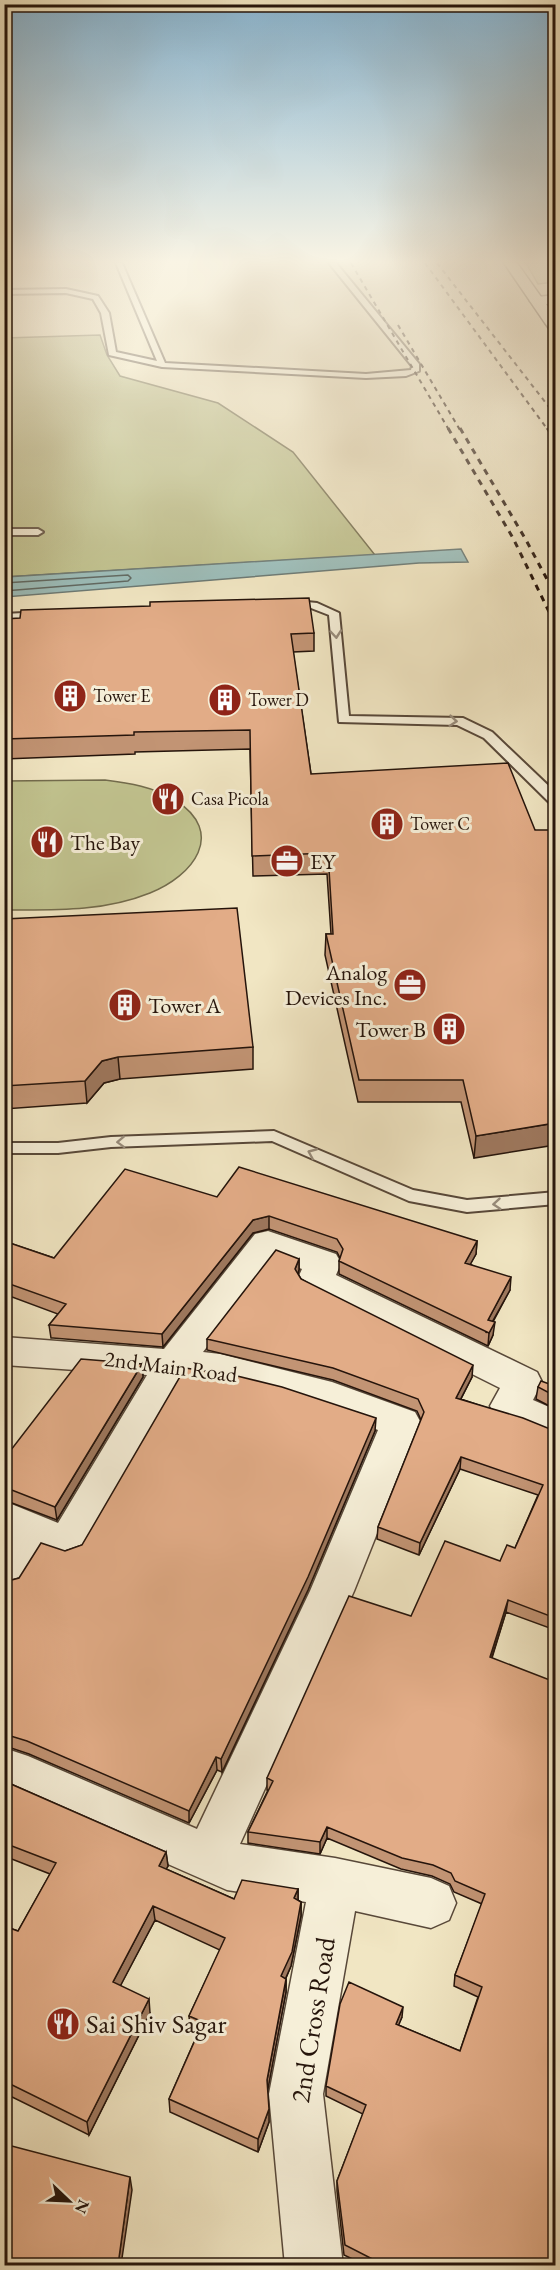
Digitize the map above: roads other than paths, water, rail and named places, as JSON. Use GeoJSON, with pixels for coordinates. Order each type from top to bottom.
{"type":"FeatureCollection","features":[{"type":"Feature","properties":{"kind":"street"},"geometry":{"type":"LineString","coordinates":[[4,1577],[19,1525],[67,1545],[173,1364],[268,1243],[323,1263],[315,1280],[523,1382],[510,1406],[555,1427]]}},
{"type":"Feature","properties":{"kind":"street","name":"2nd Main Road"},"geometry":{"type":"LineString","coordinates":[[4,1352],[91,1356],[231,1371],[332,1397],[401,1423],[332,1590],[209,1858]]}},
{"type":"Feature","properties":{"kind":"street"},"geometry":{"type":"LineString","coordinates":[[4,1770],[11,1771],[227,1866],[335,1882],[431,1903]]}},
{"type":"Feature","properties":{"kind":"street","name":"2nd Cross Road"},"geometry":{"type":"LineString","coordinates":[[314,2265],[296,2094],[335,1882]]}},
{"type":"Feature","properties":{"kind":"lane"},"geometry":{"type":"LineString","coordinates":[[235,369],[366,376],[406,374],[415,369]]}},
{"type":"Feature","properties":{"kind":"lane"},"geometry":{"type":"LineString","coordinates":[[4,532],[38,532]]}},
{"type":"Feature","properties":{"kind":"lane"},"geometry":{"type":"LineString","coordinates":[[278,602],[313,605],[334,613],[343,719],[459,721],[488,735],[555,801]]}},
{"type":"Feature","properties":{"kind":"lane"},"geometry":{"type":"LineString","coordinates":[[4,617],[52,615]]}},
{"type":"Feature","properties":{"kind":"lane"},"geometry":{"type":"LineString","coordinates":[[4,1148],[58,1148],[111,1142],[274,1136],[409,1195],[467,1206],[555,1198]]}},
{"type":"Feature","properties":{"kind":"water"},"geometry":{"type":"Polygon","coordinates":[[[461,549],[468,562],[419,563],[5,597],[5,577],[461,549]]]}},
{"type":"Feature","properties":{"kind":"railway"},"geometry":{"type":"LineString","coordinates":[[413,369],[449,430]]}},
{"type":"Feature","properties":{"kind":"railway"},"geometry":{"type":"LineString","coordinates":[[424,369],[460,430]]}},
{"type":"Feature","properties":{"kind":"railway"},"geometry":{"type":"LineString","coordinates":[[503,369],[548,430]]}},
{"type":"Feature","properties":{"kind":"railway"},"geometry":{"type":"LineString","coordinates":[[519,369],[556,416]]}},
{"type":"Feature","properties":{"kind":"railway"},"geometry":{"type":"LineString","coordinates":[[448,428],[513,538],[556,626]]}},
{"type":"Feature","properties":{"kind":"railway"},"geometry":{"type":"LineString","coordinates":[[460,428],[556,596]]}},
{"type":"Feature","properties":{"kind":"railway"},"geometry":{"type":"LineString","coordinates":[[547,428],[556,441]]}},
{"type":"Feature","properties":{"kind":"place","name":"Tower E"},"geometry":{"type":"Point","coordinates":[70,696]}},
{"type":"Feature","properties":{"kind":"place","name":"Tower D"},"geometry":{"type":"Point","coordinates":[225,700]}},
{"type":"Feature","properties":{"kind":"place","name":"Casa Picola"},"geometry":{"type":"Point","coordinates":[168,799]}},
{"type":"Feature","properties":{"kind":"place","name":"Tower C"},"geometry":{"type":"Point","coordinates":[387,824]}},
{"type":"Feature","properties":{"kind":"place","name":"The Bay"},"geometry":{"type":"Point","coordinates":[47,842]}},
{"type":"Feature","properties":{"kind":"place","name":"EY"},"geometry":{"type":"Point","coordinates":[287,861]}},
{"type":"Feature","properties":{"kind":"place","name":"Analog Devices Inc."},"geometry":{"type":"Point","coordinates":[410,985]}},
{"type":"Feature","properties":{"kind":"place","name":"Tower A"},"geometry":{"type":"Point","coordinates":[125,1005]}},
{"type":"Feature","properties":{"kind":"place","name":"Tower B"},"geometry":{"type":"Point","coordinates":[449,1029]}},
{"type":"Feature","properties":{"kind":"place","name":"Sai Shiv Sagar"},"geometry":{"type":"Point","coordinates":[63,2024]}}]}
